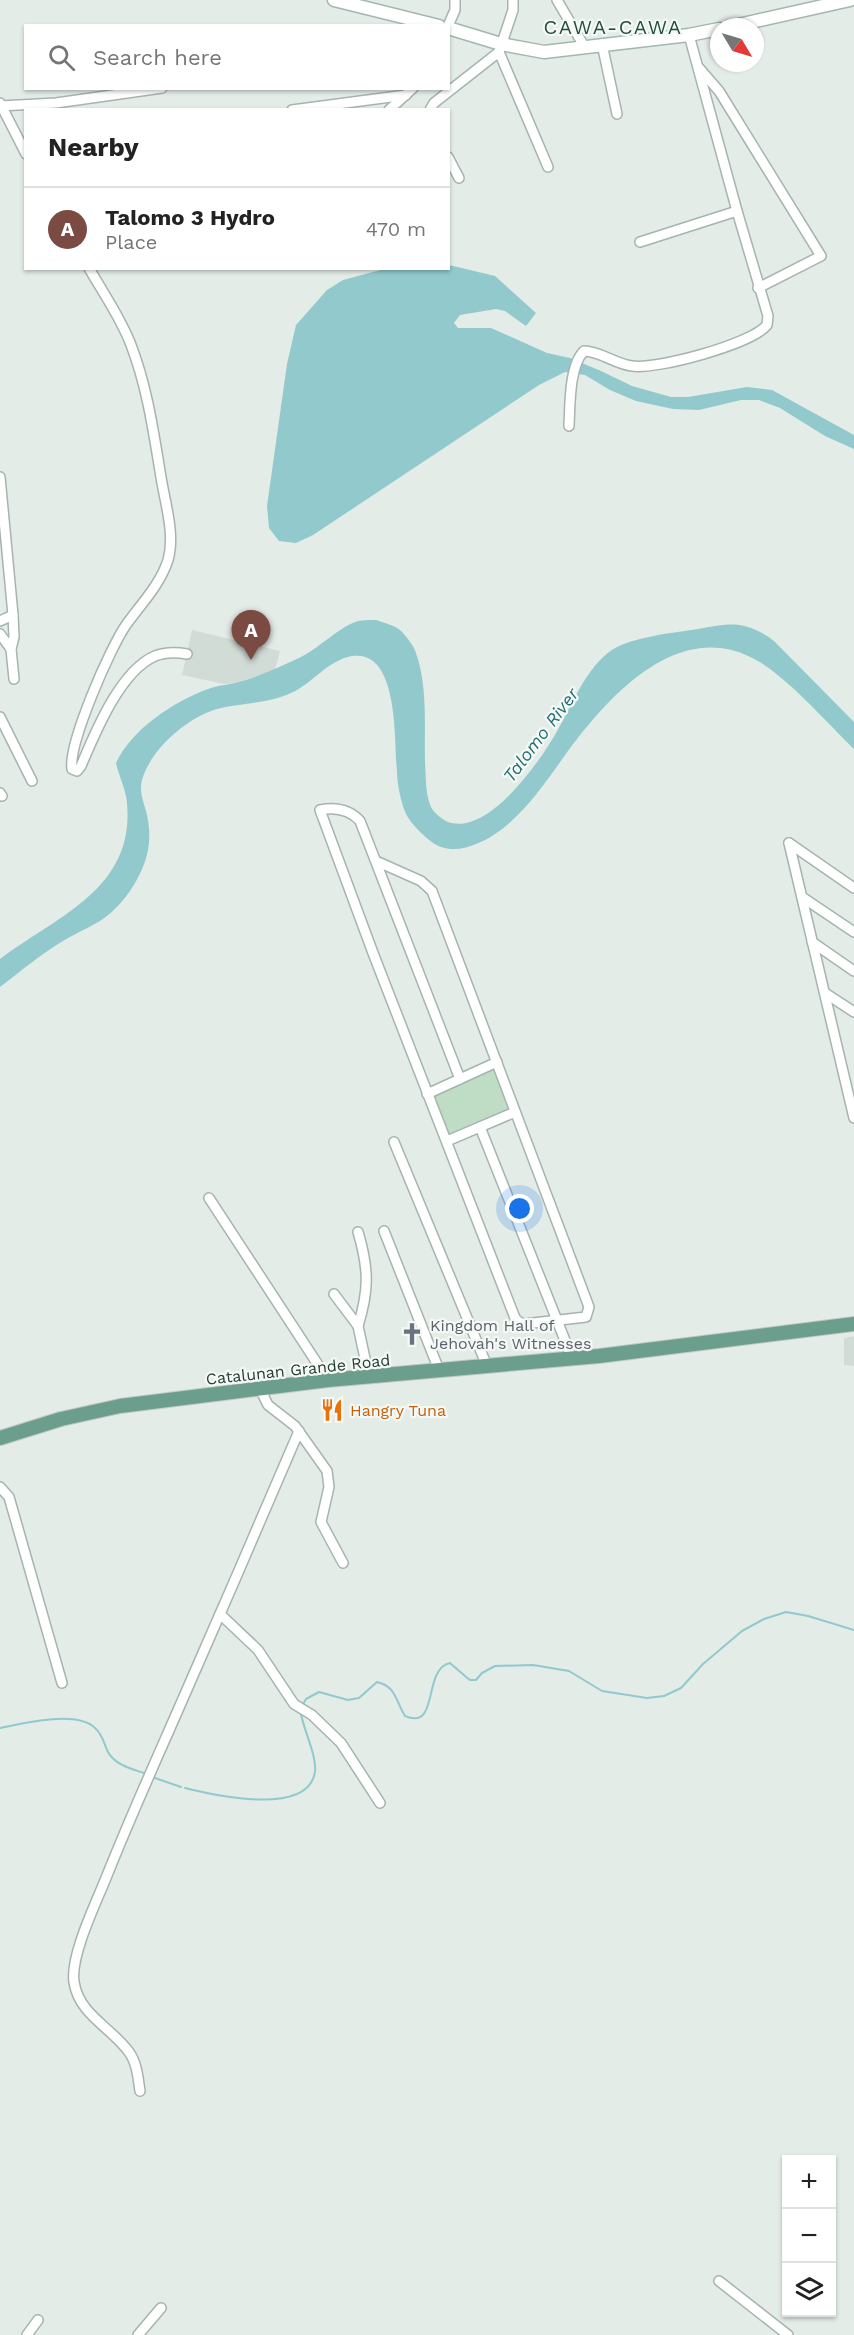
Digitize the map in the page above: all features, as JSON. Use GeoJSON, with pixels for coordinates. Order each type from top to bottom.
{"type":"FeatureCollection","features":[{"type":"Feature","properties":{"kind":"main road","name":"Catalunan Grande Road"},"geometry":{"type":"LineString","coordinates":[[0,1438],[86,1412],[328,1380],[572,1358],[854,1324]]}},
{"type":"Feature","properties":{"kind":"street"},"geometry":{"type":"LineString","coordinates":[[334,0],[413,22]]}},
{"type":"Feature","properties":{"kind":"street"},"geometry":{"type":"LineString","coordinates":[[449,24],[455,10],[455,0]]}},
{"type":"Feature","properties":{"kind":"street"},"geometry":{"type":"LineString","coordinates":[[450,90],[500,48],[513,10],[513,0]]}},
{"type":"Feature","properties":{"kind":"street"},"geometry":{"type":"LineString","coordinates":[[557,0],[584,46]]}},
{"type":"Feature","properties":{"kind":"street"},"geometry":{"type":"LineString","coordinates":[[764,19],[850,0]]}},
{"type":"Feature","properties":{"kind":"street"},"geometry":{"type":"LineString","coordinates":[[450,28],[500,48],[537,52],[710,31]]}},
{"type":"Feature","properties":{"kind":"street"},"geometry":{"type":"LineString","coordinates":[[569,426],[574,374],[582,352],[586,350],[629,366],[674,363],[753,335],[764,329],[768,320],[689,35]]}},
{"type":"Feature","properties":{"kind":"street"},"geometry":{"type":"LineString","coordinates":[[602,44],[617,114]]}},
{"type":"Feature","properties":{"kind":"street"},"geometry":{"type":"LineString","coordinates":[[500,48],[548,167]]}},
{"type":"Feature","properties":{"kind":"street"},"geometry":{"type":"LineString","coordinates":[[698,66],[719,91],[821,256],[758,288]]}},
{"type":"Feature","properties":{"kind":"street"},"geometry":{"type":"LineString","coordinates":[[0,105],[29,107],[148,90]]}},
{"type":"Feature","properties":{"kind":"street"},"geometry":{"type":"LineString","coordinates":[[431,108],[450,90]]}},
{"type":"Feature","properties":{"kind":"street"},"geometry":{"type":"LineString","coordinates":[[304,108],[408,91]]}},
{"type":"Feature","properties":{"kind":"street"},"geometry":{"type":"LineString","coordinates":[[391,108],[408,91]]}},
{"type":"Feature","properties":{"kind":"street"},"geometry":{"type":"LineString","coordinates":[[0,105],[24,150]]}},
{"type":"Feature","properties":{"kind":"street"},"geometry":{"type":"LineString","coordinates":[[450,161],[459,178]]}},
{"type":"Feature","properties":{"kind":"street"},"geometry":{"type":"LineString","coordinates":[[640,242],[737,211]]}},
{"type":"Feature","properties":{"kind":"street"},"geometry":{"type":"LineString","coordinates":[[90,270],[130,342],[141,371],[154,436],[170,545],[163,571],[145,600],[126,624],[105,664],[83,722],[72,769],[77,771],[81,766],[102,717],[135,672],[154,657],[165,653],[187,654]]}},
{"type":"Feature","properties":{"kind":"street"},"geometry":{"type":"LineString","coordinates":[[0,477],[5,578],[13,615],[14,638],[11,649],[15,679]]}},
{"type":"Feature","properties":{"kind":"street"},"geometry":{"type":"LineString","coordinates":[[0,621],[13,615]]}},
{"type":"Feature","properties":{"kind":"street"},"geometry":{"type":"LineString","coordinates":[[0,634],[11,649]]}},
{"type":"Feature","properties":{"kind":"street"},"geometry":{"type":"LineString","coordinates":[[0,717],[32,781]]}},
{"type":"Feature","properties":{"kind":"street"},"geometry":{"type":"LineString","coordinates":[[376,861],[429,886],[589,1307],[588,1315],[583,1318],[524,1324],[515,1318],[427,1094],[320,810],[338,809],[355,815],[364,829],[376,861],[460,1079]]}},
{"type":"Feature","properties":{"kind":"street"},"geometry":{"type":"LineString","coordinates":[[854,888],[789,843],[854,1118]]}},
{"type":"Feature","properties":{"kind":"street"},"geometry":{"type":"LineString","coordinates":[[802,897],[854,932]]}},
{"type":"Feature","properties":{"kind":"street"},"geometry":{"type":"LineString","coordinates":[[813,942],[854,971]]}},
{"type":"Feature","properties":{"kind":"street"},"geometry":{"type":"LineString","coordinates":[[825,993],[854,1012]]}},
{"type":"Feature","properties":{"kind":"street"},"geometry":{"type":"LineString","coordinates":[[427,1094],[496,1062]]}},
{"type":"Feature","properties":{"kind":"street"},"geometry":{"type":"LineString","coordinates":[[447,1141],[515,1112]]}},
{"type":"Feature","properties":{"kind":"street"},"geometry":{"type":"LineString","coordinates":[[480,1127],[572,1358]]}},
{"type":"Feature","properties":{"kind":"street"},"geometry":{"type":"LineString","coordinates":[[394,1142],[487,1366]]}},
{"type":"Feature","properties":{"kind":"street"},"geometry":{"type":"LineString","coordinates":[[209,1198],[328,1380]]}},
{"type":"Feature","properties":{"kind":"street"},"geometry":{"type":"LineString","coordinates":[[384,1231],[439,1370]]}},
{"type":"Feature","properties":{"kind":"street"},"geometry":{"type":"LineString","coordinates":[[358,1232],[368,1282],[358,1326]]}},
{"type":"Feature","properties":{"kind":"street"},"geometry":{"type":"LineString","coordinates":[[334,1294],[358,1326],[369,1377]]}},
{"type":"Feature","properties":{"kind":"street"},"geometry":{"type":"LineString","coordinates":[[260,1389],[268,1405],[291,1421],[323,1465],[329,1478],[329,1487],[321,1522],[344,1563]]}},
{"type":"Feature","properties":{"kind":"street"},"geometry":{"type":"LineString","coordinates":[[140,2091],[137,2070],[128,2051],[95,2020],[81,2003],[73,1980],[74,1967],[79,1947],[123,1836],[299,1431]]}},
{"type":"Feature","properties":{"kind":"street"},"geometry":{"type":"LineString","coordinates":[[0,1486],[9,1497],[62,1683]]}},
{"type":"Feature","properties":{"kind":"street"},"geometry":{"type":"LineString","coordinates":[[220,1614],[258,1650],[294,1704],[318,1721],[341,1743],[380,1803]]}},
{"type":"Feature","properties":{"kind":"street"},"geometry":{"type":"LineString","coordinates":[[719,2281],[788,2335]]}},
{"type":"Feature","properties":{"kind":"street"},"geometry":{"type":"LineString","coordinates":[[138,2335],[161,2308]]}},
{"type":"Feature","properties":{"kind":"street"},"geometry":{"type":"LineString","coordinates":[[27,2335],[38,2320]]}},
{"type":"Feature","properties":{"kind":"shaded area"},"geometry":{"type":"Polygon","coordinates":[[[192,630],[280,651],[275,670],[237,683],[224,684],[182,675],[192,630]]]}},
{"type":"Feature","properties":{"kind":"shaded area"},"geometry":{"type":"Polygon","coordinates":[[[854,1336],[854,1366],[844,1365],[844,1338],[854,1336]]]}},
{"type":"Feature","properties":{"kind":"green space"},"geometry":{"type":"Polygon","coordinates":[[[493,1068],[509,1108],[449,1134],[434,1095],[493,1068]]]}},
{"type":"Feature","properties":{"kind":"water"},"geometry":{"type":"Polygon","coordinates":[[[450,265],[495,276],[536,313],[526,326],[505,311],[496,309],[460,315],[454,323],[458,328],[491,328],[547,353],[570,358],[632,386],[671,397],[688,397],[747,387],[772,390],[854,435],[854,449],[825,436],[780,408],[759,400],[741,400],[699,410],[673,409],[636,401],[610,390],[585,375],[565,372],[539,385],[313,535],[296,543],[279,541],[269,528],[267,506],[287,364],[296,325],[327,290],[343,280],[380,270],[450,270],[450,265]]]}},
{"type":"Feature","properties":{"kind":"water"},"geometry":{"type":"Polygon","coordinates":[[[376,620],[399,629],[414,647],[420,666],[424,693],[428,796],[434,811],[448,822],[463,823],[478,819],[507,798],[542,755],[583,683],[599,661],[609,652],[626,643],[661,635],[726,625],[744,626],[763,634],[774,641],[854,722],[854,749],[795,691],[758,661],[728,649],[700,648],[672,656],[646,670],[622,689],[580,735],[525,807],[502,829],[470,846],[457,849],[445,848],[433,843],[421,833],[411,822],[404,809],[398,780],[391,700],[387,682],[379,667],[368,658],[352,656],[343,658],[291,693],[274,699],[209,712],[185,725],[173,735],[154,756],[142,780],[141,792],[148,822],[149,843],[145,862],[130,891],[107,916],[55,946],[0,987],[0,959],[88,897],[105,879],[119,858],[126,833],[127,803],[116,763],[132,739],[143,728],[181,701],[212,688],[239,682],[270,671],[306,654],[351,624],[376,620]]]}},
{"type":"Feature","properties":{"kind":"waterway"},"geometry":{"type":"LineString","coordinates":[[302,1706],[306,1699],[319,1692],[348,1700],[359,1698],[377,1682],[392,1691],[405,1716],[416,1718],[423,1715],[427,1707],[436,1676],[441,1668],[450,1663],[470,1680],[476,1680],[482,1673],[495,1666],[533,1665],[569,1671],[602,1691],[647,1698],[664,1696],[681,1688],[703,1664],[742,1631],[764,1619],[786,1612],[854,1630]]}},
{"type":"Feature","properties":{"kind":"waterway"},"geometry":{"type":"LineString","coordinates":[[185,1788],[216,1795],[258,1800],[278,1799],[296,1794],[309,1786],[315,1766],[301,1714]]}},
{"type":"Feature","properties":{"kind":"waterway"},"geometry":{"type":"LineString","coordinates":[[0,1728],[49,1719],[76,1720],[87,1723],[100,1734],[108,1752],[115,1760],[144,1773]]}},
{"type":"Feature","properties":{"kind":"waterway"},"geometry":{"type":"LineString","coordinates":[[152,1777],[181,1787]]}},
{"type":"Feature","properties":{"kind":"place","name":"Talomo 3 Hydro"},"geometry":{"type":"Point","coordinates":[251,660]}},
{"type":"Feature","properties":{"kind":"place","name":"Kingdom Hall of Jehovah's Witnesses"},"geometry":{"type":"Point","coordinates":[412,1334]}},
{"type":"Feature","properties":{"kind":"place","name":"Hangry Tuna"},"geometry":{"type":"Point","coordinates":[332,1410]}},
{"type":"Feature","properties":{"kind":"district","name":"CAWA-CAWA"},"geometry":{"type":"Point","coordinates":[613,27]}},
{"type":"Feature","properties":{"kind":"water label","name":"Talomo River"},"geometry":{"type":"Point","coordinates":[541,735]}}]}
